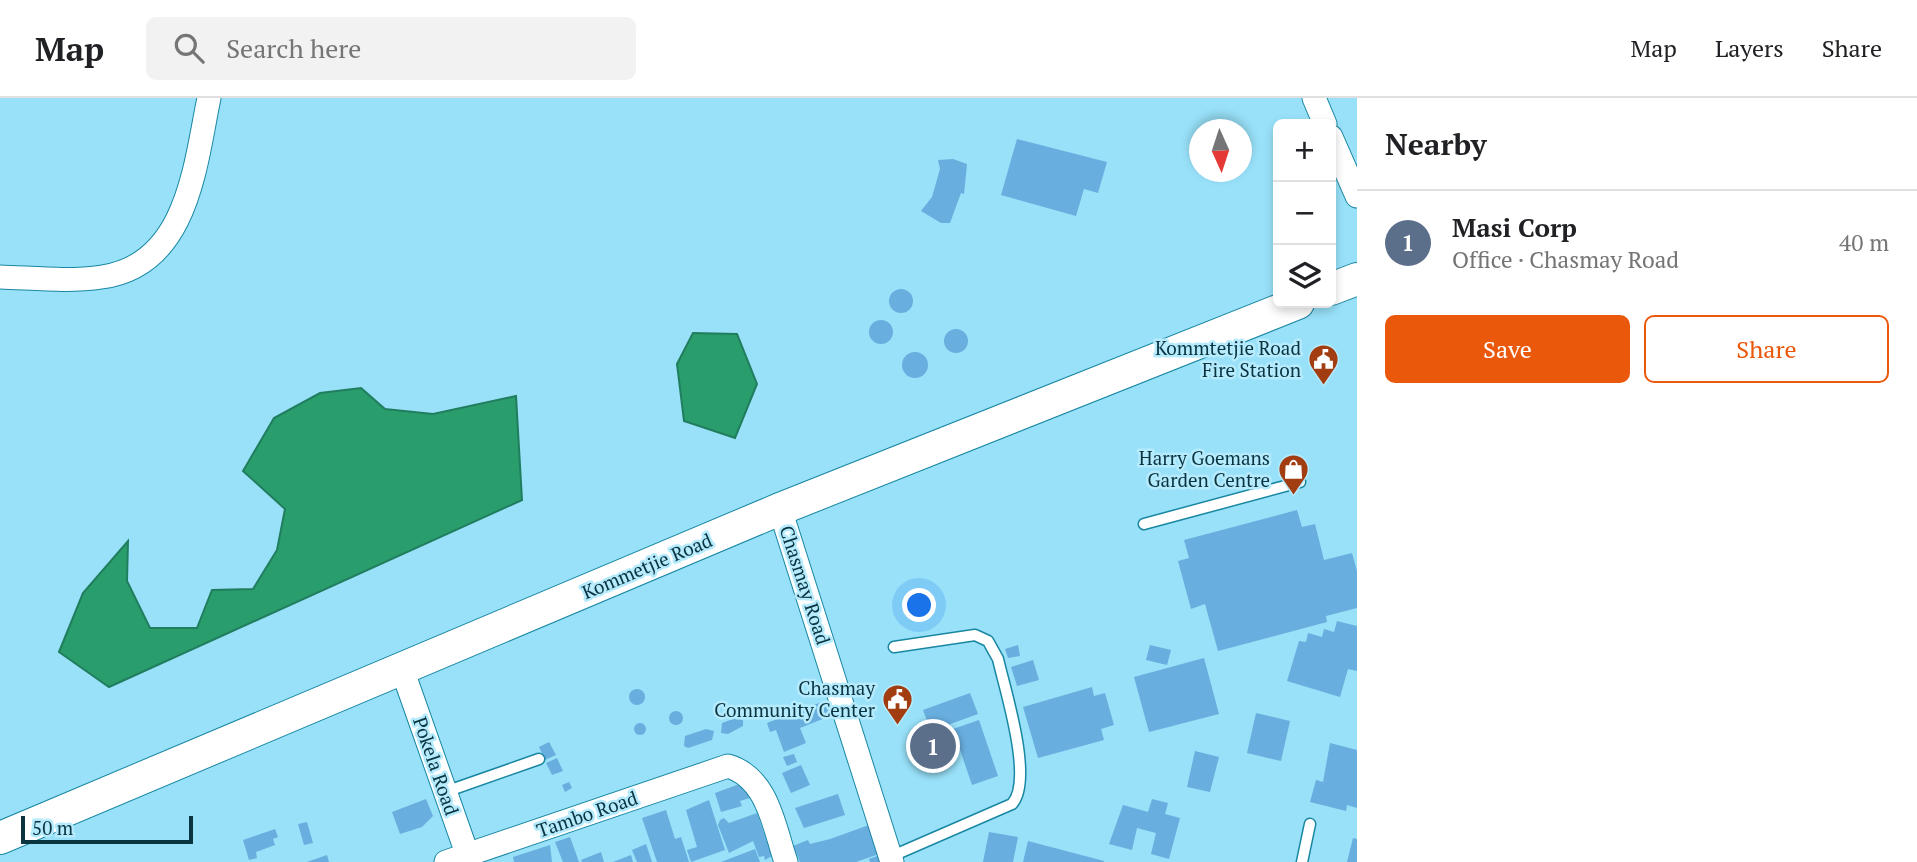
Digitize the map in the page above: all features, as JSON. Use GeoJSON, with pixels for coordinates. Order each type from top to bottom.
{"type":"FeatureCollection","features":[{"type":"Feature","properties":{"kind":"main road"},"geometry":{"type":"LineString","coordinates":[[1336,287],[1357,279]]}},
{"type":"Feature","properties":{"kind":"main road","name":"Kommetjie Road"},"geometry":{"type":"LineString","coordinates":[[0,838],[780,509],[1285,308]]}},
{"type":"Feature","properties":{"kind":"street"},"geometry":{"type":"LineString","coordinates":[[0,277],[102,277],[128,268],[153,254],[178,221],[189,196],[209,98]]}},
{"type":"Feature","properties":{"kind":"street"},"geometry":{"type":"LineString","coordinates":[[1314,98],[1323,119]]}},
{"type":"Feature","properties":{"kind":"street"},"geometry":{"type":"LineString","coordinates":[[1336,148],[1357,196]]}},
{"type":"Feature","properties":{"kind":"street","name":"Chasmay Road"},"geometry":{"type":"LineString","coordinates":[[780,509],[891,860]]}},
{"type":"Feature","properties":{"kind":"street","name":"Pokela Road"},"geometry":{"type":"LineString","coordinates":[[402,669],[445,792],[461,860]]}},
{"type":"Feature","properties":{"kind":"street","name":"Tambo Road"},"geometry":{"type":"LineString","coordinates":[[461,860],[728,766],[748,773],[758,786],[786,862]]}},
{"type":"Feature","properties":{"kind":"lane"},"geometry":{"type":"LineString","coordinates":[[1144,523],[1300,482]]}},
{"type":"Feature","properties":{"kind":"lane"},"geometry":{"type":"LineString","coordinates":[[891,860],[1012,804],[1017,799],[1021,778],[998,659],[988,641],[975,635],[894,647]]}},
{"type":"Feature","properties":{"kind":"lane"},"geometry":{"type":"LineString","coordinates":[[445,792],[539,759]]}},
{"type":"Feature","properties":{"kind":"lane"},"geometry":{"type":"LineString","coordinates":[[1302,862],[1310,824]]}},
{"type":"Feature","properties":{"kind":"shaded area"},"geometry":{"type":"Polygon","coordinates":[[[693,333],[737,334],[757,384],[735,438],[684,421],[677,364],[693,333]]]}},
{"type":"Feature","properties":{"kind":"shaded area"},"geometry":{"type":"Polygon","coordinates":[[[361,388],[385,409],[433,414],[516,396],[522,500],[109,687],[59,652],[83,593],[128,541],[127,581],[150,628],[197,628],[212,590],[253,589],[277,550],[285,509],[243,471],[274,418],[320,393],[361,388]]]}},
{"type":"Feature","properties":{"kind":"building"},"geometry":{"type":"Polygon","coordinates":[[[1017,139],[1107,162],[1098,193],[1084,189],[1076,216],[1001,195],[1017,139]]]}},
{"type":"Feature","properties":{"kind":"building"},"geometry":{"type":"Polygon","coordinates":[[[953,159],[967,164],[964,194],[961,193],[950,223],[941,223],[921,211],[932,197],[940,169],[938,160],[953,159]]]}},
{"type":"Feature","properties":{"kind":"building"},"geometry":{"type":"Polygon","coordinates":[[[901,289],[912,296],[913,301],[906,312],[901,313],[890,306],[889,301],[896,290],[901,289]]]}},
{"type":"Feature","properties":{"kind":"building"},"geometry":{"type":"Polygon","coordinates":[[[876,320],[886,320],[893,327],[893,337],[886,344],[876,344],[869,337],[869,327],[876,320]]]}},
{"type":"Feature","properties":{"kind":"building"},"geometry":{"type":"Polygon","coordinates":[[[956,329],[967,336],[968,341],[961,352],[956,353],[945,346],[944,341],[951,330],[956,329]]]}},
{"type":"Feature","properties":{"kind":"building"},"geometry":{"type":"Polygon","coordinates":[[[915,352],[924,356],[928,365],[924,374],[915,378],[906,374],[902,365],[906,356],[915,352]]]}},
{"type":"Feature","properties":{"kind":"building"},"geometry":{"type":"Polygon","coordinates":[[[1297,510],[1302,527],[1315,524],[1324,560],[1352,553],[1357,571],[1357,608],[1326,616],[1327,622],[1218,651],[1205,604],[1191,609],[1178,561],[1189,558],[1184,540],[1297,510]]]}},
{"type":"Feature","properties":{"kind":"building"},"geometry":{"type":"Polygon","coordinates":[[[1337,621],[1357,626],[1357,671],[1348,669],[1340,697],[1287,681],[1299,641],[1306,642],[1308,633],[1322,637],[1324,629],[1334,632],[1337,621]]]}},
{"type":"Feature","properties":{"kind":"building"},"geometry":{"type":"Polygon","coordinates":[[[1018,645],[1020,656],[1008,658],[1005,649],[1018,645]]]}},
{"type":"Feature","properties":{"kind":"building"},"geometry":{"type":"Polygon","coordinates":[[[1150,645],[1171,650],[1167,665],[1146,660],[1150,645]]]}},
{"type":"Feature","properties":{"kind":"building"},"geometry":{"type":"Polygon","coordinates":[[[1204,658],[1219,714],[1149,732],[1134,677],[1204,658]]]}},
{"type":"Feature","properties":{"kind":"building"},"geometry":{"type":"Polygon","coordinates":[[[1033,660],[1039,680],[1017,686],[1011,667],[1033,660]]]}},
{"type":"Feature","properties":{"kind":"building"},"geometry":{"type":"Polygon","coordinates":[[[1092,687],[1094,696],[1105,693],[1114,725],[1101,729],[1104,740],[1038,758],[1023,707],[1092,687]]]}},
{"type":"Feature","properties":{"kind":"building"},"geometry":{"type":"Polygon","coordinates":[[[637,689],[645,697],[637,705],[629,697],[637,689]]]}},
{"type":"Feature","properties":{"kind":"building"},"geometry":{"type":"Polygon","coordinates":[[[970,693],[978,714],[931,731],[923,710],[970,693]]]}},
{"type":"Feature","properties":{"kind":"building"},"geometry":{"type":"Polygon","coordinates":[[[824,701],[830,716],[800,728],[806,743],[784,752],[776,730],[770,732],[767,723],[824,701]]]}},
{"type":"Feature","properties":{"kind":"building"},"geometry":{"type":"Polygon","coordinates":[[[673,711],[679,711],[683,718],[679,725],[673,725],[669,721],[669,715],[673,711]]]}},
{"type":"Feature","properties":{"kind":"building"},"geometry":{"type":"Polygon","coordinates":[[[1256,713],[1290,721],[1281,761],[1247,753],[1256,713]]]}},
{"type":"Feature","properties":{"kind":"building"},"geometry":{"type":"Polygon","coordinates":[[[736,718],[743,720],[743,726],[728,734],[721,733],[722,723],[736,718]]]}},
{"type":"Feature","properties":{"kind":"building"},"geometry":{"type":"Polygon","coordinates":[[[979,720],[998,776],[972,785],[953,729],[979,720]]]}},
{"type":"Feature","properties":{"kind":"building"},"geometry":{"type":"Polygon","coordinates":[[[640,723],[646,729],[640,735],[634,729],[640,723]]]}},
{"type":"Feature","properties":{"kind":"building"},"geometry":{"type":"Polygon","coordinates":[[[706,729],[714,731],[712,740],[688,748],[684,746],[685,736],[706,729]]]}},
{"type":"Feature","properties":{"kind":"building"},"geometry":{"type":"Polygon","coordinates":[[[549,742],[556,755],[545,760],[539,747],[549,742]]]}},
{"type":"Feature","properties":{"kind":"building"},"geometry":{"type":"Polygon","coordinates":[[[1330,743],[1357,750],[1357,808],[1347,805],[1346,811],[1310,802],[1316,780],[1323,782],[1330,743]]]}},
{"type":"Feature","properties":{"kind":"building"},"geometry":{"type":"Polygon","coordinates":[[[1195,751],[1219,757],[1210,792],[1187,787],[1195,751]]]}},
{"type":"Feature","properties":{"kind":"building"},"geometry":{"type":"Polygon","coordinates":[[[794,754],[797,762],[787,766],[783,757],[794,754]]]}},
{"type":"Feature","properties":{"kind":"building"},"geometry":{"type":"Polygon","coordinates":[[[557,758],[563,771],[552,775],[546,763],[557,758]]]}},
{"type":"Feature","properties":{"kind":"building"},"geometry":{"type":"Polygon","coordinates":[[[801,765],[810,785],[791,793],[782,773],[801,765]]]}},
{"type":"Feature","properties":{"kind":"building"},"geometry":{"type":"Polygon","coordinates":[[[569,782],[572,788],[565,792],[562,785],[569,782]]]}},
{"type":"Feature","properties":{"kind":"building"},"geometry":{"type":"Polygon","coordinates":[[[745,782],[750,798],[740,801],[742,806],[721,812],[715,793],[745,782]]]}},
{"type":"Feature","properties":{"kind":"building"},"geometry":{"type":"Polygon","coordinates":[[[838,794],[845,815],[804,828],[795,808],[838,794]]]}},
{"type":"Feature","properties":{"kind":"building"},"geometry":{"type":"Polygon","coordinates":[[[426,799],[433,816],[422,827],[400,834],[392,812],[426,799]]]}},
{"type":"Feature","properties":{"kind":"building"},"geometry":{"type":"Polygon","coordinates":[[[1152,799],[1168,803],[1165,814],[1180,818],[1169,859],[1151,854],[1156,833],[1137,828],[1132,850],[1109,844],[1123,805],[1148,812],[1152,799]]]}},
{"type":"Feature","properties":{"kind":"building"},"geometry":{"type":"Polygon","coordinates":[[[709,800],[725,850],[691,862],[687,850],[697,847],[686,810],[709,800]]]}},
{"type":"Feature","properties":{"kind":"building"},"geometry":{"type":"Polygon","coordinates":[[[666,810],[675,839],[681,837],[689,862],[657,862],[642,818],[666,810]]]}},
{"type":"Feature","properties":{"kind":"building"},"geometry":{"type":"Polygon","coordinates":[[[757,813],[772,856],[765,860],[764,856],[759,857],[753,841],[729,853],[718,825],[720,820],[724,818],[729,823],[757,813]]]}},
{"type":"Feature","properties":{"kind":"building"},"geometry":{"type":"Polygon","coordinates":[[[307,822],[313,843],[304,845],[298,824],[307,822]]]}},
{"type":"Feature","properties":{"kind":"building"},"geometry":{"type":"Polygon","coordinates":[[[869,825],[879,854],[856,862],[800,862],[793,846],[808,840],[810,844],[830,839],[869,825]]]}},
{"type":"Feature","properties":{"kind":"building"},"geometry":{"type":"Polygon","coordinates":[[[275,829],[278,837],[273,839],[275,845],[256,852],[257,858],[249,860],[243,840],[275,829]]]}},
{"type":"Feature","properties":{"kind":"building"},"geometry":{"type":"Polygon","coordinates":[[[989,832],[1018,837],[1013,862],[983,862],[989,832]]]}},
{"type":"Feature","properties":{"kind":"building"},"geometry":{"type":"Polygon","coordinates":[[[570,837],[579,862],[563,862],[555,842],[570,837]]]}},
{"type":"Feature","properties":{"kind":"building"},"geometry":{"type":"Polygon","coordinates":[[[1353,838],[1357,839],[1357,862],[1347,862],[1353,838]]]}},
{"type":"Feature","properties":{"kind":"building"},"geometry":{"type":"Polygon","coordinates":[[[1028,841],[1104,861],[1104,862],[1023,862],[1028,841]]]}},
{"type":"Feature","properties":{"kind":"building"},"geometry":{"type":"Polygon","coordinates":[[[646,844],[652,862],[637,862],[632,850],[646,844]]]}},
{"type":"Feature","properties":{"kind":"building"},"geometry":{"type":"Polygon","coordinates":[[[550,845],[552,862],[514,862],[513,857],[550,845]]]}},
{"type":"Feature","properties":{"kind":"building"},"geometry":{"type":"Polygon","coordinates":[[[755,849],[760,862],[721,862],[755,849]]]}},
{"type":"Feature","properties":{"kind":"building"},"geometry":{"type":"Polygon","coordinates":[[[601,852],[604,862],[581,860],[601,852]]]}},
{"type":"Feature","properties":{"kind":"building"},"geometry":{"type":"Polygon","coordinates":[[[327,855],[329,862],[307,862],[327,855]]]}},
{"type":"Feature","properties":{"kind":"building"},"geometry":{"type":"Polygon","coordinates":[[[631,855],[633,862],[613,862],[631,855]]]}},
{"type":"Feature","properties":{"kind":"building"},"geometry":{"type":"Polygon","coordinates":[[[880,855],[882,862],[870,862],[869,859],[880,855]]]}},
{"type":"Feature","properties":{"kind":"place","name":"Kommtetjie Road Fire Station"},"geometry":{"type":"Point","coordinates":[1324,386]}},
{"type":"Feature","properties":{"kind":"place","name":"Harry Goemans Garden Centre"},"geometry":{"type":"Point","coordinates":[1293,496]}},
{"type":"Feature","properties":{"kind":"place","name":"Chasmay Community Center"},"geometry":{"type":"Point","coordinates":[898,726]}},
{"type":"Feature","properties":{"kind":"place","name":"Masi Corp"},"geometry":{"type":"Point","coordinates":[933,746]}}]}
